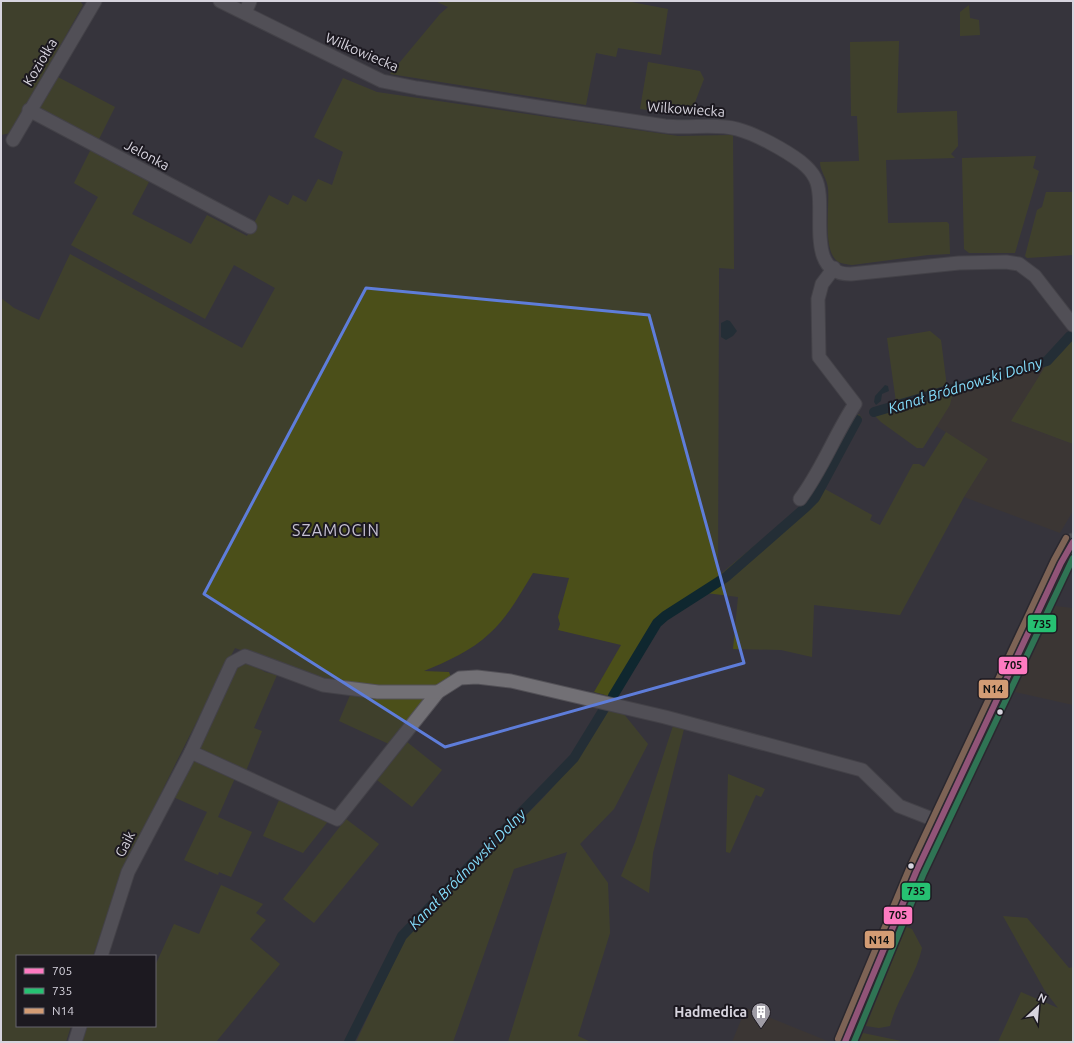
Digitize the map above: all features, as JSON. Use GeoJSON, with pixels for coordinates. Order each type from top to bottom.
{"type":"FeatureCollection","features":[{"type":"Feature","properties":{"kind":"main road"},"geometry":{"type":"LineString","coordinates":[[845,1042],[916,872],[1061,563],[1073,542]]}},
{"type":"Feature","properties":{"kind":"street","name":"Koziołka"},"geometry":{"type":"LineString","coordinates":[[13,140],[29,110],[95,1]]}},
{"type":"Feature","properties":{"kind":"street","name":"Wilkowiecka"},"geometry":{"type":"LineString","coordinates":[[220,1],[247,7],[382,81],[667,126],[724,126],[738,129],[758,137],[800,162],[815,178],[819,189],[820,249],[823,257],[834,268]]}},
{"type":"Feature","properties":{"kind":"street","name":"Jelonka"},"geometry":{"type":"LineString","coordinates":[[29,110],[250,227]]}},
{"type":"Feature","properties":{"kind":"street"},"geometry":{"type":"LineString","coordinates":[[800,499],[808,489],[842,424],[856,404],[819,357],[818,299],[822,284],[834,268],[846,274],[851,274],[960,263],[1006,262],[1019,264],[1035,276],[1073,325]]}},
{"type":"Feature","properties":{"kind":"street","name":"Gaik"},"geometry":{"type":"LineString","coordinates":[[101,955],[128,872],[191,752],[232,663],[245,656],[323,685],[378,692],[438,692]]}},
{"type":"Feature","properties":{"kind":"street"},"geometry":{"type":"LineString","coordinates":[[191,752],[337,819],[438,692],[460,678],[477,677],[511,681],[661,716],[862,770],[899,806],[940,822]]}},
{"type":"Feature","properties":{"kind":"street"},"geometry":{"type":"LineString","coordinates":[[75,1042],[80,1027]]}},
{"type":"Feature","properties":{"kind":"highlighted area"},"geometry":{"type":"Polygon","coordinates":[[[366,288],[649,315],[744,663],[445,747],[204,594],[366,288]]]}},
{"type":"Feature","properties":{"kind":"shaded area"},"geometry":{"type":"Polygon","coordinates":[[[1049,361],[1011,421],[1073,444],[1073,511],[1060,533],[964,497],[988,459],[936,426],[950,405],[953,392],[1012,375],[1049,361]]]}},
{"type":"Feature","properties":{"kind":"shaded area"},"geometry":{"type":"Polygon","coordinates":[[[1055,606],[1073,608],[1073,705],[1015,692],[1055,606]]]}},
{"type":"Feature","properties":{"kind":"shaded area"},"geometry":{"type":"Polygon","coordinates":[[[746,1008],[830,1042],[732,1042],[746,1008]]]}},
{"type":"Feature","properties":{"kind":"green space"},"geometry":{"type":"Polygon","coordinates":[[[1,1],[80,1],[83,5],[11,133],[1,135],[1,1]]]}},
{"type":"Feature","properties":{"kind":"green space"},"geometry":{"type":"Polygon","coordinates":[[[435,1],[626,1],[668,9],[661,55],[618,48],[616,57],[596,53],[586,105],[390,74],[440,14],[448,7],[435,1]]]}},
{"type":"Feature","properties":{"kind":"green space"},"geometry":{"type":"Polygon","coordinates":[[[969,5],[970,18],[979,20],[980,35],[960,36],[960,12],[969,5]]]}},
{"type":"Feature","properties":{"kind":"green space"},"geometry":{"type":"Polygon","coordinates":[[[899,41],[897,113],[957,111],[958,146],[951,154],[955,158],[886,160],[888,223],[947,222],[949,224],[950,254],[928,255],[852,265],[842,263],[837,261],[832,255],[830,247],[828,237],[828,188],[820,162],[859,161],[857,116],[851,116],[850,42],[899,41]]]}},
{"type":"Feature","properties":{"kind":"green space"},"geometry":{"type":"Polygon","coordinates":[[[648,62],[700,71],[704,79],[692,110],[684,114],[640,109],[648,62]]]}},
{"type":"Feature","properties":{"kind":"green space"},"geometry":{"type":"Polygon","coordinates":[[[54,75],[115,107],[98,141],[40,109],[42,97],[54,75]]]}},
{"type":"Feature","properties":{"kind":"green space"},"geometry":{"type":"Polygon","coordinates":[[[343,78],[377,92],[678,136],[733,135],[734,269],[719,268],[718,576],[806,503],[814,493],[854,418],[859,414],[862,418],[858,421],[823,488],[872,515],[870,520],[880,525],[913,464],[919,464],[924,467],[946,432],[988,459],[964,497],[900,615],[814,605],[812,657],[781,650],[733,649],[738,597],[706,593],[661,623],[615,700],[608,698],[609,696],[594,692],[621,645],[558,630],[560,624],[558,617],[569,578],[533,573],[508,613],[490,633],[467,650],[424,671],[449,672],[451,677],[439,689],[387,690],[367,688],[329,680],[272,662],[235,648],[158,799],[140,838],[107,916],[93,955],[16,955],[16,1027],[71,1027],[66,1042],[1,1042],[1,298],[14,308],[39,320],[70,254],[242,348],[275,288],[234,265],[205,319],[71,245],[98,197],[74,183],[91,149],[150,180],[132,214],[191,244],[207,215],[247,236],[269,195],[288,205],[293,195],[306,202],[318,179],[332,185],[343,152],[314,137],[343,78]]]}},
{"type":"Feature","properties":{"kind":"green space"},"geometry":{"type":"Polygon","coordinates":[[[1036,156],[1033,168],[1039,171],[1015,253],[969,253],[964,249],[962,158],[1036,156]]]}},
{"type":"Feature","properties":{"kind":"green space"},"geometry":{"type":"Polygon","coordinates":[[[1046,192],[1073,192],[1073,255],[1027,258],[1025,256],[1037,210],[1042,207],[1046,192]]]}},
{"type":"Feature","properties":{"kind":"green space"},"geometry":{"type":"Polygon","coordinates":[[[930,331],[941,340],[947,387],[1046,358],[1068,335],[1073,341],[1073,444],[1011,421],[1048,362],[1012,375],[953,392],[950,405],[923,448],[917,448],[881,422],[869,410],[896,402],[887,338],[930,331]]]}},
{"type":"Feature","properties":{"kind":"green space"},"geometry":{"type":"Polygon","coordinates":[[[247,661],[265,672],[277,675],[254,728],[262,731],[246,771],[196,748],[238,663],[247,661]]]}},
{"type":"Feature","properties":{"kind":"green space"},"geometry":{"type":"Polygon","coordinates":[[[351,693],[425,698],[425,701],[391,745],[339,721],[351,693]]]}},
{"type":"Feature","properties":{"kind":"green space"},"geometry":{"type":"Polygon","coordinates":[[[609,710],[623,713],[648,744],[614,809],[580,844],[608,883],[610,933],[578,1036],[591,1042],[508,1042],[567,852],[514,869],[453,1042],[356,1042],[405,938],[544,797],[579,758],[609,710]]]}},
{"type":"Feature","properties":{"kind":"green space"},"geometry":{"type":"Polygon","coordinates":[[[673,726],[684,729],[653,853],[649,893],[621,876],[635,842],[673,726]]]}},
{"type":"Feature","properties":{"kind":"green space"},"geometry":{"type":"Polygon","coordinates":[[[407,742],[442,770],[412,807],[377,780],[407,742]]]}},
{"type":"Feature","properties":{"kind":"green space"},"geometry":{"type":"Polygon","coordinates":[[[191,758],[235,778],[218,817],[252,832],[231,877],[219,872],[218,875],[184,860],[207,812],[171,796],[191,758]]]}},
{"type":"Feature","properties":{"kind":"green space"},"geometry":{"type":"Polygon","coordinates":[[[728,774],[765,789],[761,797],[756,795],[730,853],[726,852],[728,774]]]}},
{"type":"Feature","properties":{"kind":"green space"},"geometry":{"type":"Polygon","coordinates":[[[280,798],[329,820],[303,853],[263,836],[280,798]]]}},
{"type":"Feature","properties":{"kind":"green space"},"geometry":{"type":"Polygon","coordinates":[[[346,819],[379,844],[314,923],[283,899],[346,819]]]}},
{"type":"Feature","properties":{"kind":"green space"},"geometry":{"type":"Polygon","coordinates":[[[221,885],[263,904],[256,913],[266,920],[250,939],[280,964],[216,1042],[81,1042],[84,1027],[156,1027],[156,964],[174,924],[199,934],[221,885]]]}},
{"type":"Feature","properties":{"kind":"green space"},"geometry":{"type":"Polygon","coordinates":[[[1003,916],[1027,918],[1069,968],[1073,967],[1073,1042],[998,1042],[1021,992],[1058,1008],[1045,991],[1003,916]]]}},
{"type":"Feature","properties":{"kind":"green space"},"geometry":{"type":"Polygon","coordinates":[[[906,927],[912,929],[922,948],[915,968],[897,1006],[890,1026],[879,1028],[866,1026],[906,927]]]}},
{"type":"Feature","properties":{"kind":"green space"},"geometry":{"type":"Polygon","coordinates":[[[863,1033],[906,1042],[859,1042],[863,1033]]]}},
{"type":"Feature","properties":{"kind":"water"},"geometry":{"type":"Polygon","coordinates":[[[727,320],[730,321],[737,331],[733,336],[726,340],[721,337],[721,323],[727,320]]]}},
{"type":"Feature","properties":{"kind":"water"},"geometry":{"type":"Polygon","coordinates":[[[885,385],[888,386],[889,391],[882,394],[881,401],[876,405],[874,402],[875,396],[885,385]]]}},
{"type":"Feature","properties":{"kind":"waterway","name":"Kanał Bródnowski Dolny"},"geometry":{"type":"LineString","coordinates":[[874,412],[1047,361],[1070,336]]}},
{"type":"Feature","properties":{"kind":"waterway","name":"Kanał Bródnowski Dolny"},"geometry":{"type":"LineString","coordinates":[[613,696],[657,623],[665,616],[726,577],[815,498],[857,420]]}},
{"type":"Feature","properties":{"kind":"waterway","name":"Kanał Bródnowski Dolny"},"geometry":{"type":"LineString","coordinates":[[349,1042],[402,936],[574,758],[604,709]]}},
{"type":"Feature","properties":{"kind":"transit line","name":"N14"},"geometry":{"type":"LineString","coordinates":[[838,1039],[909,869],[1054,560],[1066,538]]}},
{"type":"Feature","properties":{"kind":"transit line","name":"705"},"geometry":{"type":"LineString","coordinates":[[845,1042],[916,872],[1061,563],[1073,542]]}},
{"type":"Feature","properties":{"kind":"transit line","name":"735"},"geometry":{"type":"LineString","coordinates":[[854,1042],[923,875],[1073,558]]}},
{"type":"Feature","properties":{"kind":"place","name":"Hadmedica"},"geometry":{"type":"Point","coordinates":[761,1029]}},
{"type":"Feature","properties":{"kind":"district","name":"SZAMOCIN"},"geometry":{"type":"Point","coordinates":[336,530]}}]}
